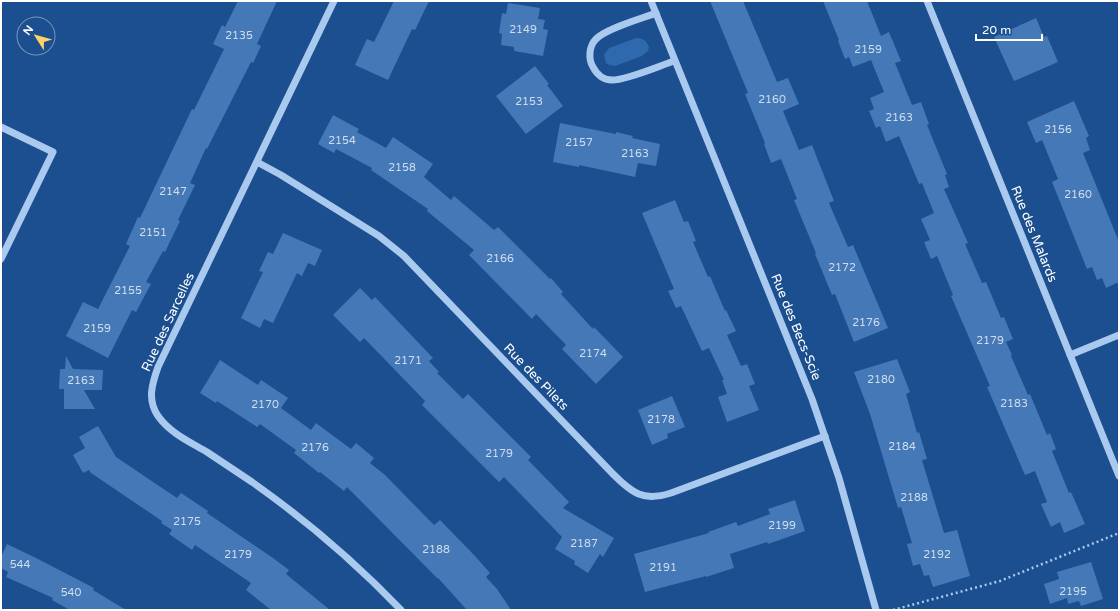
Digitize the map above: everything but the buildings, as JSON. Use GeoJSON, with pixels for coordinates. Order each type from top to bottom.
{"type":"FeatureCollection","features":[{"type":"Feature","properties":{"kind":"street","name":"Rue des Sarcelles"},"geometry":{"type":"LineString","coordinates":[[334,1],[158,367],[152,386],[152,401],[154,408],[169,429],[223,462],[321,535],[366,575],[401,610]]}},
{"type":"Feature","properties":{"kind":"street","name":"Rue des Becs-Scie"},"geometry":{"type":"LineString","coordinates":[[651,1],[812,399],[839,478],[876,610]]}},
{"type":"Feature","properties":{"kind":"street","name":"Rue des Malards"},"geometry":{"type":"LineString","coordinates":[[927,1],[1119,476]]}},
{"type":"Feature","properties":{"kind":"street"},"geometry":{"type":"LineString","coordinates":[[656,13],[608,31],[596,38],[591,49],[590,62],[593,69],[598,74],[610,80],[625,78],[674,61]]}},
{"type":"Feature","properties":{"kind":"street"},"geometry":{"type":"LineString","coordinates":[[1,127],[53,152],[1,259]]}},
{"type":"Feature","properties":{"kind":"street","name":"Rue des Pilets"},"geometry":{"type":"LineString","coordinates":[[257,162],[281,175],[379,236],[404,256],[613,474],[639,495],[654,497],[666,495],[825,436]]}},
{"type":"Feature","properties":{"kind":"street"},"geometry":{"type":"LineString","coordinates":[[1070,355],[1119,335]]}},
{"type":"Feature","properties":{"kind":"path"},"geometry":{"type":"LineString","coordinates":[[893,610],[1000,582],[1119,533]]}},
{"type":"Feature","properties":{"kind":"shaded area"},"geometry":{"type":"Polygon","coordinates":[[[636,38],[645,41],[649,47],[648,51],[642,56],[615,66],[606,63],[604,55],[609,48],[636,38]]]}}]}
